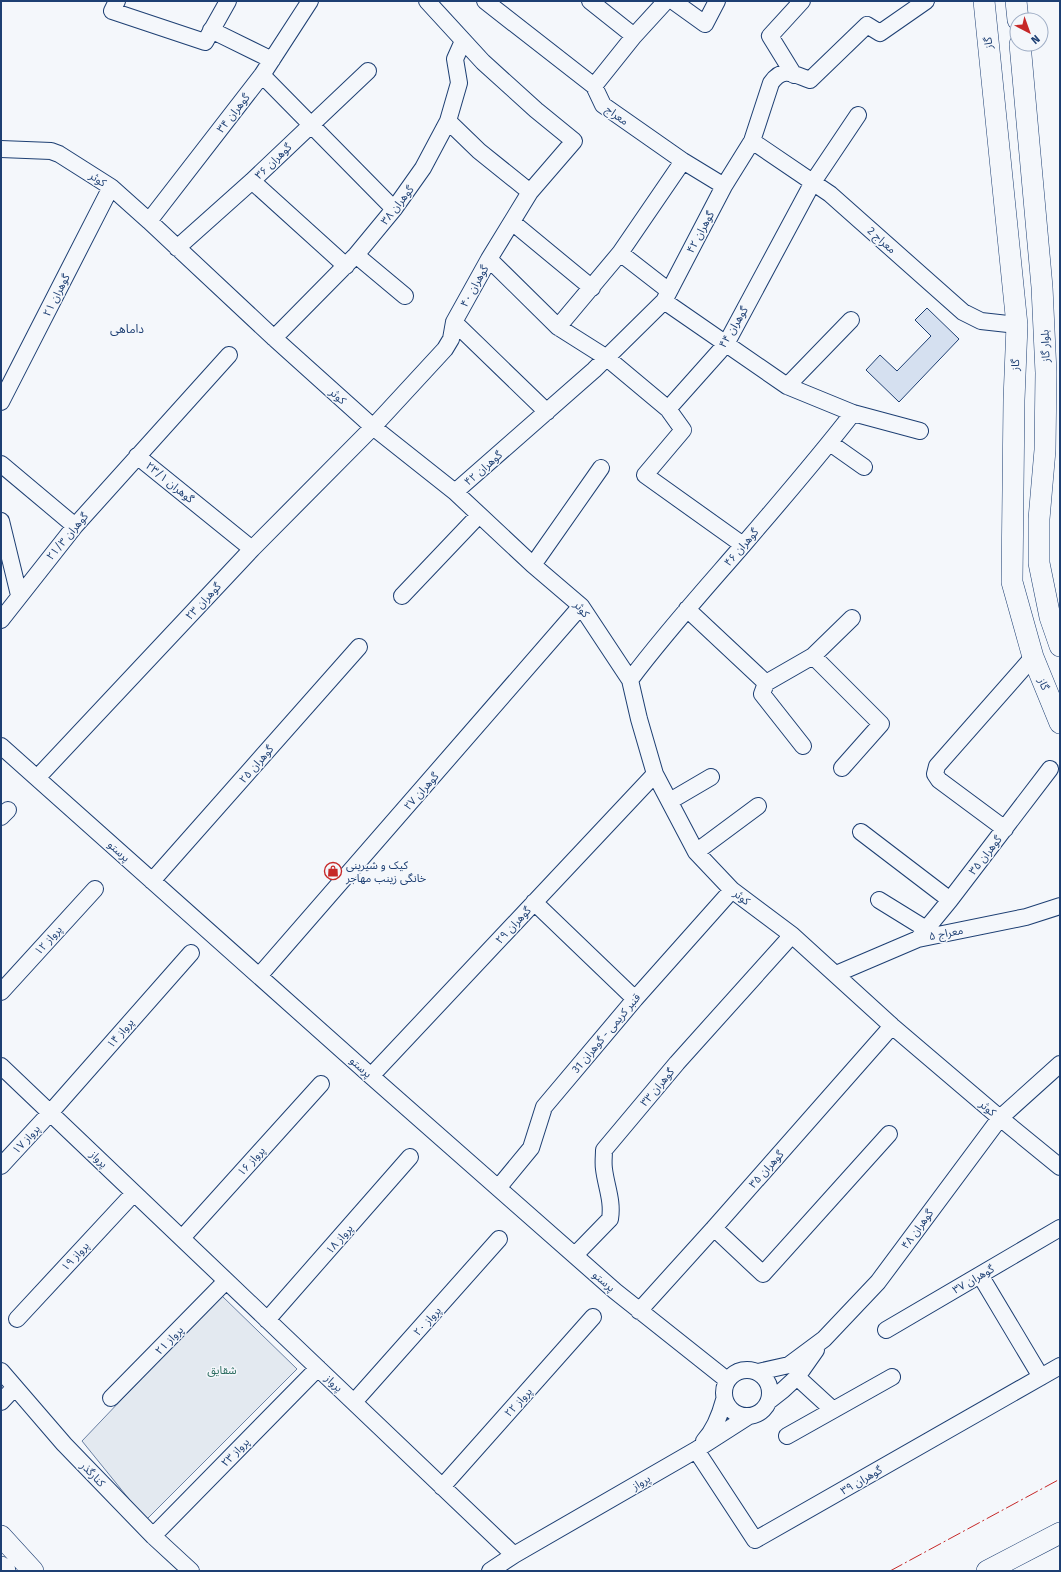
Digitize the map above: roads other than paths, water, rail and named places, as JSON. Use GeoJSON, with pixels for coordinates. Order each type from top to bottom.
{"type":"FeatureCollection","features":[{"type":"Feature","properties":{"kind":"main road","name":"گاز"},"geometry":{"type":"LineString","coordinates":[[984,1],[1017,325],[1014,400],[1012,582],[1033,657],[1060,723]]}},
{"type":"Feature","properties":{"kind":"main road"},"geometry":{"type":"LineString","coordinates":[[1016,1],[1017,12]]}},
{"type":"Feature","properties":{"kind":"main road","name":"بلوار گاز"},"geometry":{"type":"LineString","coordinates":[[1021,52],[1042,287],[1046,373],[1046,450],[1039,519],[1039,562],[1050,617],[1060,646]]}},
{"type":"Feature","properties":{"kind":"main road"},"geometry":{"type":"LineString","coordinates":[[987,1571],[1060,1533]]}},
{"type":"Feature","properties":{"kind":"main road"},"geometry":{"type":"LineString","coordinates":[[1,1536],[33,1571]]}},
{"type":"Feature","properties":{"kind":"main road"},"geometry":{"type":"LineString","coordinates":[[1,1567],[5,1571]]}},
{"type":"Feature","properties":{"kind":"street"},"geometry":{"type":"LineString","coordinates":[[117,1],[112,11],[205,42],[228,1]]}},
{"type":"Feature","properties":{"kind":"street","name":"گوهران ۳۴"},"geometry":{"type":"LineString","coordinates":[[149,221],[262,75],[310,1]]}},
{"type":"Feature","properties":{"kind":"street"},"geometry":{"type":"LineString","coordinates":[[427,1],[463,41]]}},
{"type":"Feature","properties":{"kind":"street"},"geometry":{"type":"LineString","coordinates":[[590,1],[634,36]]}},
{"type":"Feature","properties":{"kind":"street"},"geometry":{"type":"LineString","coordinates":[[594,86],[634,36],[666,1]]}},
{"type":"Feature","properties":{"kind":"street"},"geometry":{"type":"LineString","coordinates":[[673,1],[705,24],[717,1]]}},
{"type":"Feature","properties":{"kind":"street"},"geometry":{"type":"LineString","coordinates":[[794,75],[770,36],[802,1]]}},
{"type":"Feature","properties":{"kind":"street","name":"گوهران ۴۲"},"geometry":{"type":"LineString","coordinates":[[455,492],[547,412],[606,358],[666,296],[724,186],[752,141],[771,83],[776,75],[782,73],[810,80],[867,25],[880,33],[926,1]]}},
{"type":"Feature","properties":{"kind":"street","name":"معراج"},"geometry":{"type":"LineString","coordinates":[[495,4],[594,86],[603,105],[683,161],[724,186]]}},
{"type":"Feature","properties":{"kind":"street"},"geometry":{"type":"LineString","coordinates":[[211,30],[272,60]]}},
{"type":"Feature","properties":{"kind":"street","name":"گوهران ۳۸"},"geometry":{"type":"LineString","coordinates":[[274,338],[351,260],[394,209],[423,168],[448,121],[459,83],[455,60],[463,41]]}},
{"type":"Feature","properties":{"kind":"street","name":"گوهران ۴۰"},"geometry":{"type":"LineString","coordinates":[[373,427],[445,349],[451,339],[454,322],[530,192],[574,141],[494,73],[463,41]]}},
{"type":"Feature","properties":{"kind":"street","name":"گوهران ۳۶"},"geometry":{"type":"LineString","coordinates":[[177,248],[252,181],[368,71]]}},
{"type":"Feature","properties":{"kind":"street"},"geometry":{"type":"LineString","coordinates":[[262,75],[394,209]]}},
{"type":"Feature","properties":{"kind":"street","name":"گوهران ۴۴"},"geometry":{"type":"LineString","coordinates":[[668,409],[726,344],[813,182],[858,115]]}},
{"type":"Feature","properties":{"kind":"street"},"geometry":{"type":"LineString","coordinates":[[448,121],[479,151],[530,192]]}},
{"type":"Feature","properties":{"kind":"street","name":"معراج 2"},"geometry":{"type":"LineString","coordinates":[[752,141],[830,194],[962,312],[981,321],[1017,325]]}},
{"type":"Feature","properties":{"kind":"street","name":"کوثر"},"geometry":{"type":"LineString","coordinates":[[1,149],[51,151],[59,154],[111,188],[149,221],[274,338],[373,427],[455,492],[534,565],[582,606],[630,680],[639,720],[655,774],[696,852],[732,890],[792,935],[892,1026],[1060,1167]]}},
{"type":"Feature","properties":{"kind":"street"},"geometry":{"type":"LineString","coordinates":[[558,327],[620,254],[683,161]]}},
{"type":"Feature","properties":{"kind":"street"},"geometry":{"type":"LineString","coordinates":[[252,181],[351,260],[405,296]]}},
{"type":"Feature","properties":{"kind":"street","name":"گوهران ۲۱"},"geometry":{"type":"LineString","coordinates":[[1,402],[111,188]]}},
{"type":"Feature","properties":{"kind":"street"},"geometry":{"type":"LineString","coordinates":[[512,222],[592,288]]}},
{"type":"Feature","properties":{"kind":"street"},"geometry":{"type":"LineString","coordinates":[[620,254],[666,296],[726,344],[787,386],[853,413],[920,431]]}},
{"type":"Feature","properties":{"kind":"street"},"geometry":{"type":"LineString","coordinates":[[489,260],[558,327],[606,358],[668,409],[683,430],[645,475],[743,545]]}},
{"type":"Feature","properties":{"kind":"street"},"geometry":{"type":"LineString","coordinates":[[787,386],[851,320]]}},
{"type":"Feature","properties":{"kind":"street"},"geometry":{"type":"LineString","coordinates":[[454,322],[547,412]]}},
{"type":"Feature","properties":{"kind":"street","name":"گوهران ۲۳/۱"},"geometry":{"type":"LineString","coordinates":[[229,355],[137,456],[252,549]]}},
{"type":"Feature","properties":{"kind":"street","name":"گوهران ۴۶"},"geometry":{"type":"LineString","coordinates":[[630,680],[687,609],[830,443],[853,413]]}},
{"type":"Feature","properties":{"kind":"street","name":"گوهران ۲۳"},"geometry":{"type":"LineString","coordinates":[[37,778],[252,549],[373,427]]}},
{"type":"Feature","properties":{"kind":"street"},"geometry":{"type":"LineString","coordinates":[[830,443],[864,467]]}},
{"type":"Feature","properties":{"kind":"street","name":"گوهران ۲۱/۳"},"geometry":{"type":"LineString","coordinates":[[1,620],[19,595],[75,526],[137,456]]}},
{"type":"Feature","properties":{"kind":"street"},"geometry":{"type":"LineString","coordinates":[[1,464],[75,526]]}},
{"type":"Feature","properties":{"kind":"street"},"geometry":{"type":"LineString","coordinates":[[534,565],[601,468]]}},
{"type":"Feature","properties":{"kind":"street"},"geometry":{"type":"LineString","coordinates":[[402,596],[479,515]]}},
{"type":"Feature","properties":{"kind":"street"},"geometry":{"type":"LineString","coordinates":[[1,521],[19,595]]}},
{"type":"Feature","properties":{"kind":"street","name":"گوهران ۲۷"},"geometry":{"type":"LineString","coordinates":[[259,976],[582,606]]}},
{"type":"Feature","properties":{"kind":"street"},"geometry":{"type":"LineString","coordinates":[[687,609],[766,683]]}},
{"type":"Feature","properties":{"kind":"street"},"geometry":{"type":"LineString","coordinates":[[803,746],[762,694],[766,683],[813,656],[852,618]]}},
{"type":"Feature","properties":{"kind":"street","name":"گوهران ۲۵"},"geometry":{"type":"LineString","coordinates":[[152,880],[359,647]]}},
{"type":"Feature","properties":{"kind":"street"},"geometry":{"type":"LineString","coordinates":[[813,656],[881,724],[842,768]]}},
{"type":"Feature","properties":{"kind":"street"},"geometry":{"type":"LineString","coordinates":[[1004,829],[939,780],[935,774],[937,766],[1033,657]]}},
{"type":"Feature","properties":{"kind":"street","name":"پرستو"},"geometry":{"type":"LineString","coordinates":[[1,746],[498,1188],[639,1311],[727,1380]]}},
{"type":"Feature","properties":{"kind":"street","name":"گوهران ۳۵"},"geometry":{"type":"LineString","coordinates":[[922,934],[950,900],[1050,769]]}},
{"type":"Feature","properties":{"kind":"street","name":"گوهران ۲۹"},"geometry":{"type":"LineString","coordinates":[[371,1076],[655,774]]}},
{"type":"Feature","properties":{"kind":"street"},"geometry":{"type":"LineString","coordinates":[[670,801],[711,777]]}},
{"type":"Feature","properties":{"kind":"street"},"geometry":{"type":"LineString","coordinates":[[696,852],[758,806]]}},
{"type":"Feature","properties":{"kind":"street"},"geometry":{"type":"LineString","coordinates":[[861,832],[950,900]]}},
{"type":"Feature","properties":{"kind":"street","name":"پرواز ۱۲"},"geometry":{"type":"LineString","coordinates":[[1,992],[95,888]]}},
{"type":"Feature","properties":{"kind":"street","name":"قنبر کریمی - گوهران 31"},"geometry":{"type":"LineString","coordinates":[[498,1188],[531,1148],[544,1107],[635,999],[732,890]]}},
{"type":"Feature","properties":{"kind":"street"},"geometry":{"type":"LineString","coordinates":[[879,900],[922,934]]}},
{"type":"Feature","properties":{"kind":"street"},"geometry":{"type":"LineString","coordinates":[[534,902],[635,999]]}},
{"type":"Feature","properties":{"kind":"street","name":"معراج ۵"},"geometry":{"type":"LineString","coordinates":[[836,974],[922,934],[1026,917],[1060,906]]}},
{"type":"Feature","properties":{"kind":"street","name":"گوهران ۳۳"},"geometry":{"type":"LineString","coordinates":[[575,1255],[610,1219],[610,1198],[604,1167],[604,1150],[677,1063],[792,935]]}},
{"type":"Feature","properties":{"kind":"street","name":"پرواز ۱۴"},"geometry":{"type":"LineString","coordinates":[[50,1112],[191,953]]}},
{"type":"Feature","properties":{"kind":"street","name":"گوهران ۳۵"},"geometry":{"type":"LineString","coordinates":[[639,1311],[892,1026]]}},
{"type":"Feature","properties":{"kind":"street","name":"گوهران ۴۸"},"geometry":{"type":"LineString","coordinates":[[758,1372],[789,1365],[824,1339],[878,1282],[1000,1118],[1060,1064]]}},
{"type":"Feature","properties":{"kind":"street","name":"پرواز"},"geometry":{"type":"LineString","coordinates":[[1,1066],[514,1556],[696,1450],[749,1416]]}},
{"type":"Feature","properties":{"kind":"street","name":"پرواز ۱۶"},"geometry":{"type":"LineString","coordinates":[[182,1238],[321,1084]]}},
{"type":"Feature","properties":{"kind":"street","name":"پرواز ۱۷"},"geometry":{"type":"LineString","coordinates":[[1,1166],[50,1112]]}},
{"type":"Feature","properties":{"kind":"street"},"geometry":{"type":"LineString","coordinates":[[714,1228],[763,1274],[889,1134]]}},
{"type":"Feature","properties":{"kind":"street","name":"پرواز ۱۸"},"geometry":{"type":"LineString","coordinates":[[268,1320],[410,1157]]}},
{"type":"Feature","properties":{"kind":"street","name":"پرواز ۱۹"},"geometry":{"type":"LineString","coordinates":[[16,1319],[134,1193]]}},
{"type":"Feature","properties":{"kind":"street","name":"گوهران ۳۷"},"geometry":{"type":"LineString","coordinates":[[886,1330],[1060,1228]]}},
{"type":"Feature","properties":{"kind":"street","name":"پرواز ۲۰"},"geometry":{"type":"LineString","coordinates":[[354,1402],[499,1239]]}},
{"type":"Feature","properties":{"kind":"street"},"geometry":{"type":"LineString","coordinates":[[980,1275],[1041,1377]]}},
{"type":"Feature","properties":{"kind":"street","name":"پرواز ۲۱"},"geometry":{"type":"LineString","coordinates":[[111,1398],[226,1281]]}},
{"type":"Feature","properties":{"kind":"street","name":"پرواز ۲۲"},"geometry":{"type":"LineString","coordinates":[[442,1487],[593,1317]]}},
{"type":"Feature","properties":{"kind":"street"},"geometry":{"type":"LineString","coordinates":[[724,1400],[729,1409],[738,1415],[749,1416],[761,1411],[769,1401],[797,1377],[824,1339]]}},
{"type":"Feature","properties":{"kind":"street","name":"گوهران ۳۹"},"geometry":{"type":"LineString","coordinates":[[696,1450],[755,1540],[1060,1366]]}},
{"type":"Feature","properties":{"kind":"street","name":"پرواز ۲۳"},"geometry":{"type":"LineString","coordinates":[[153,1536],[318,1368]]}},
{"type":"Feature","properties":{"kind":"street"},"geometry":{"type":"LineString","coordinates":[[696,1450],[710,1434],[719,1418],[724,1400],[723,1390],[727,1380],[735,1372],[747,1369],[758,1372],[765,1377],[769,1384],[769,1401]]}},
{"type":"Feature","properties":{"kind":"street","name":"کنارگذر"},"geometry":{"type":"LineString","coordinates":[[1,1371],[64,1444],[153,1536],[191,1571]]}},
{"type":"Feature","properties":{"kind":"street"},"geometry":{"type":"LineString","coordinates":[[797,1377],[833,1410]]}},
{"type":"Feature","properties":{"kind":"street"},"geometry":{"type":"LineString","coordinates":[[787,1436],[892,1377]]}},
{"type":"Feature","properties":{"kind":"street"},"geometry":{"type":"LineString","coordinates":[[1,1402],[15,1387]]}},
{"type":"Feature","properties":{"kind":"street"},"geometry":{"type":"LineString","coordinates":[[490,1571],[514,1556]]}},
{"type":"Feature","properties":{"kind":"place","name":"کیک و شیرینی خانگی زینب مهاجر"},"geometry":{"type":"Point","coordinates":[333,871]}},
{"type":"Feature","properties":{"kind":"district","name":"داماهی"},"geometry":{"type":"Point","coordinates":[127,329]}},
{"type":"Feature","properties":{"kind":"park label","name":"شقایق"},"geometry":{"type":"Point","coordinates":[222,1370]}}]}
